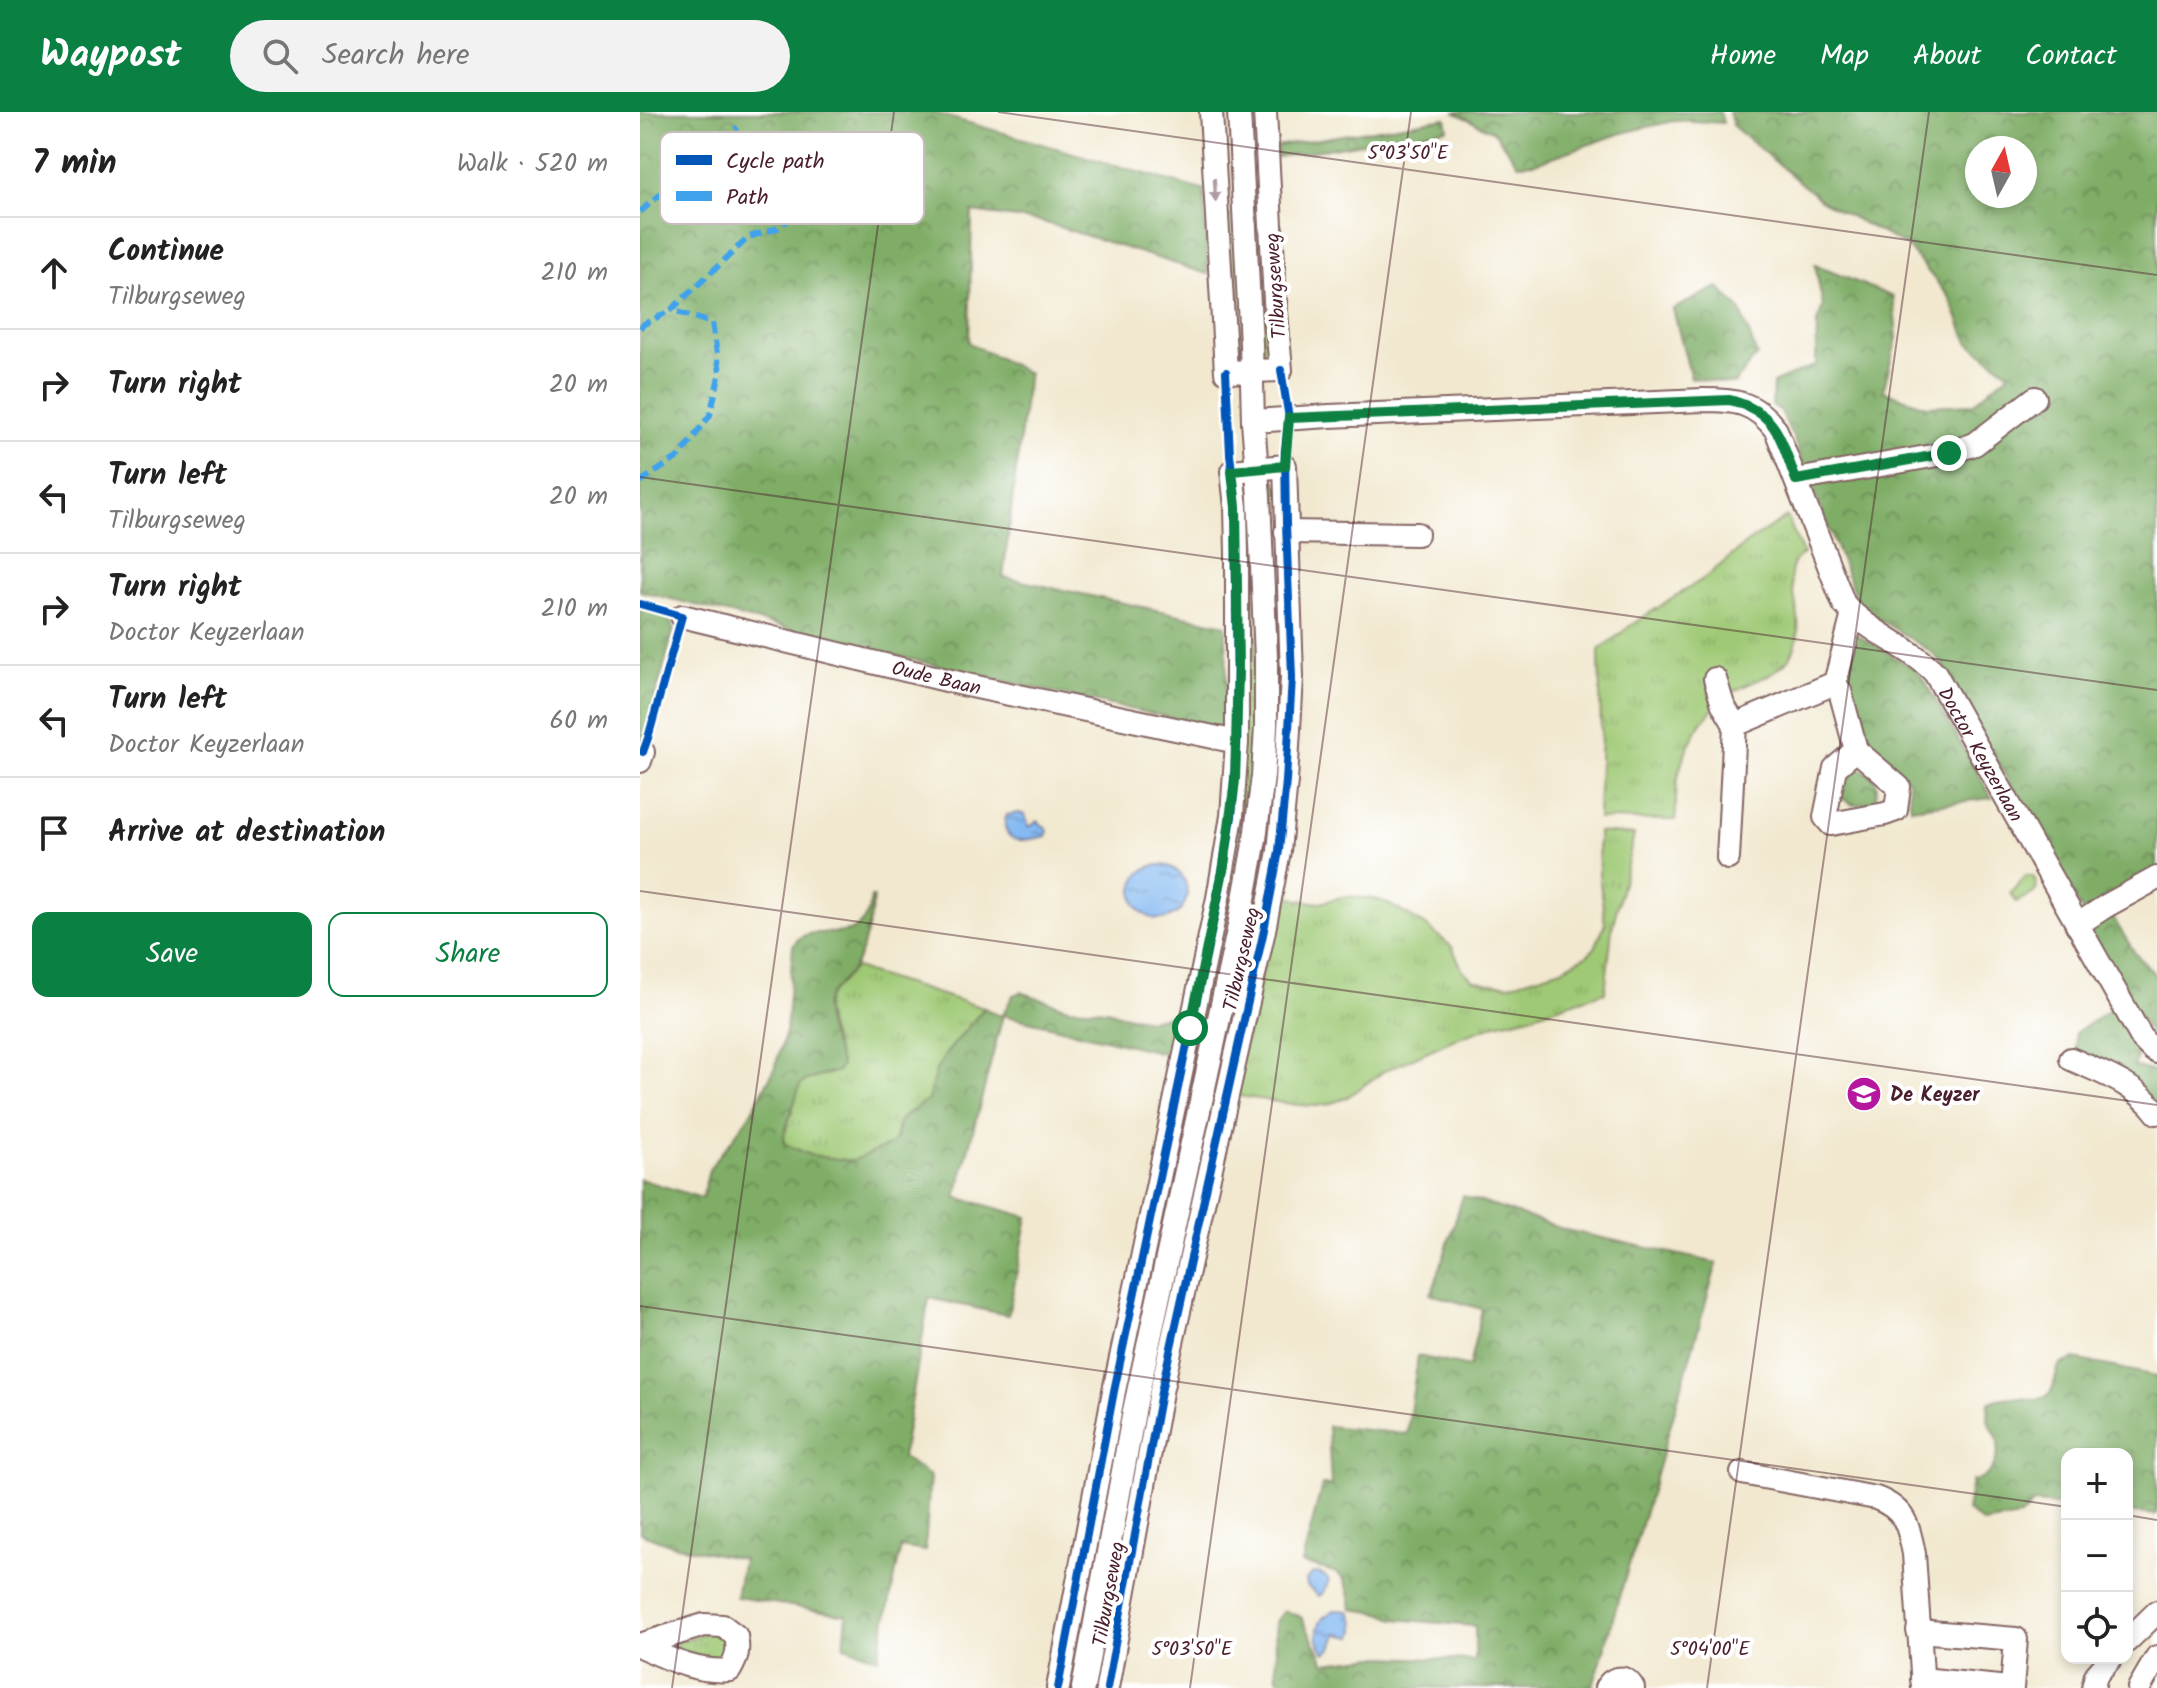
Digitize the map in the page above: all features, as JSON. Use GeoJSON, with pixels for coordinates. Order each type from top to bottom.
{"type":"FeatureCollection","features":[{"type":"Feature","properties":{"kind":"street"},"geometry":{"type":"LineString","coordinates":[[1211,112],[1226,372],[1252,371]]}},
{"type":"Feature","properties":{"kind":"street","name":"Tilburgseweg"},"geometry":{"type":"LineString","coordinates":[[1083,1688],[1133,1419],[1237,937],[1258,817],[1265,754],[1267,702],[1239,112]]}},
{"type":"Feature","properties":{"kind":"street","name":"Tilburgseweg"},"geometry":{"type":"LineString","coordinates":[[1252,371],[1281,370],[1265,112]]}},
{"type":"Feature","properties":{"kind":"street"},"geometry":{"type":"LineString","coordinates":[[1796,480],[1949,453],[1975,444],[2035,398]]}},
{"type":"Feature","properties":{"kind":"street","name":"Doctor Keyzerlaan"},"geometry":{"type":"LineString","coordinates":[[1253,421],[1730,400],[1750,405],[1776,430],[1844,604],[1875,631],[1922,660],[1935,673],[2143,1040],[2157,1052]]}},
{"type":"Feature","properties":{"kind":"street","name":"Tilburgseweg"},"geometry":{"type":"LineString","coordinates":[[1058,1688],[1114,1391],[1232,816],[1237,742],[1237,554],[1232,471],[1285,466],[1292,702],[1277,863],[1161,1392],[1107,1688]]}},
{"type":"Feature","properties":{"kind":"street"},"geometry":{"type":"LineString","coordinates":[[1286,532],[1417,534]]}},
{"type":"Feature","properties":{"kind":"street"},"geometry":{"type":"LineString","coordinates":[[1853,614],[1835,683],[1856,750]]}},
{"type":"Feature","properties":{"kind":"street","name":"Oude Baan"},"geometry":{"type":"LineString","coordinates":[[682,616],[839,656],[1237,742]]}},
{"type":"Feature","properties":{"kind":"street"},"geometry":{"type":"LineString","coordinates":[[1715,679],[1723,705],[1735,725],[1728,858]]}},
{"type":"Feature","properties":{"kind":"street"},"geometry":{"type":"LineString","coordinates":[[1735,725],[1835,683]]}},
{"type":"Feature","properties":{"kind":"street"},"geometry":{"type":"LineString","coordinates":[[2077,925],[2157,878]]}},
{"type":"Feature","properties":{"kind":"street"},"geometry":{"type":"LineString","coordinates":[[2071,1059],[2126,1084],[2157,1113]]}},
{"type":"Feature","properties":{"kind":"street"},"geometry":{"type":"LineString","coordinates":[[1742,1473],[1889,1503],[1907,1522],[1911,1535],[1918,1631],[1922,1683],[2010,1688],[2016,1639],[1918,1631]]}},
{"type":"Feature","properties":{"kind":"street"},"geometry":{"type":"LineString","coordinates":[[2133,1635],[2157,1612]]}},
{"type":"Feature","properties":{"kind":"street"},"geometry":{"type":"LineString","coordinates":[[2139,1688],[2157,1657]]}},
{"type":"Feature","properties":{"kind":"street"},"geometry":{"type":"LineString","coordinates":[[2093,1688],[2096,1675],[2106,1664]]}},
{"type":"Feature","properties":{"kind":"street"},"geometry":{"type":"LineString","coordinates":[[1606,1688],[1610,1682],[1620,1678],[1633,1688]]}},
{"type":"Feature","properties":{"kind":"green space"},"geometry":{"type":"Polygon","coordinates":[[[640,112],[931,112],[1204,189],[1208,274],[1040,221],[972,212],[969,343],[1028,373],[1003,577],[1226,625],[1227,730],[892,655],[640,591],[640,112]]]}},
{"type":"Feature","properties":{"kind":"green space"},"geometry":{"type":"Polygon","coordinates":[[[1454,112],[1720,112],[1723,123],[1677,120],[1622,133],[1535,163],[1518,164],[1494,132],[1454,112]]]}},
{"type":"Feature","properties":{"kind":"green space"},"geometry":{"type":"Polygon","coordinates":[[[1729,112],[2157,112],[2157,874],[2084,914],[1941,662],[1930,651],[1863,609],[1857,600],[1793,437],[1781,412],[1772,406],[1773,383],[1816,365],[1817,323],[1823,306],[1815,265],[1893,297],[1897,338],[1883,391],[1926,406],[1973,404],[2009,373],[1968,342],[1950,298],[1907,246],[1823,202],[1733,126],[1729,112]]]}},
{"type":"Feature","properties":{"kind":"green space"},"geometry":{"type":"Polygon","coordinates":[[[1446,118],[1448,129],[1277,157],[1276,146],[1446,118]]]}},
{"type":"Feature","properties":{"kind":"green space"},"geometry":{"type":"Polygon","coordinates":[[[1252,185],[1260,185],[1270,359],[1263,362],[1252,185]]]}},
{"type":"Feature","properties":{"kind":"green space"},"geometry":{"type":"Polygon","coordinates":[[[1220,187],[1227,187],[1228,216],[1235,216],[1242,363],[1233,360],[1220,187]]]}},
{"type":"Feature","properties":{"kind":"green space"},"geometry":{"type":"Polygon","coordinates":[[[1718,287],[1740,309],[1757,355],[1734,384],[1691,378],[1673,309],[1718,287]]]}},
{"type":"Feature","properties":{"kind":"green space"},"geometry":{"type":"Polygon","coordinates":[[[1268,479],[1277,483],[1282,702],[1266,873],[1183,1253],[1178,1253],[1250,919],[1268,479]]]}},
{"type":"Feature","properties":{"kind":"green space"},"geometry":{"type":"Polygon","coordinates":[[[1247,480],[1258,686],[1254,773],[1239,875],[1153,1275],[1148,1274],[1227,904],[1242,482],[1247,480]]]}},
{"type":"Feature","properties":{"kind":"green space"},"geometry":{"type":"Polygon","coordinates":[[[1787,517],[1803,554],[1795,562],[1791,574],[1798,637],[1788,660],[1774,672],[1733,692],[1703,720],[1689,744],[1680,770],[1675,820],[1598,819],[1601,732],[1599,650],[1787,517]]]}},
{"type":"Feature","properties":{"kind":"green space"},"geometry":{"type":"Polygon","coordinates":[[[640,608],[670,616],[674,629],[644,738],[640,736],[640,608]]]}},
{"type":"Feature","properties":{"kind":"green space"},"geometry":{"type":"Polygon","coordinates":[[[1854,633],[1915,669],[1992,798],[1911,808],[1908,780],[1866,748],[1843,673],[1854,633]]]}},
{"type":"Feature","properties":{"kind":"green space"},"geometry":{"type":"Polygon","coordinates":[[[1859,768],[1876,781],[1875,802],[1853,805],[1841,797],[1837,784],[1843,774],[1859,768]]]}},
{"type":"Feature","properties":{"kind":"green space"},"geometry":{"type":"Polygon","coordinates":[[[1598,832],[1634,835],[1612,929],[1605,992],[1459,1037],[1384,1071],[1346,1098],[1329,1104],[1297,1105],[1232,1095],[1282,893],[1299,900],[1320,903],[1346,896],[1385,902],[1425,925],[1452,947],[1462,969],[1472,979],[1509,985],[1562,969],[1595,948],[1605,924],[1598,832]]]}},
{"type":"Feature","properties":{"kind":"green space"},"geometry":{"type":"Polygon","coordinates":[[[2026,876],[2035,879],[2037,888],[2034,893],[2016,902],[2010,893],[2026,876]]]}},
{"type":"Feature","properties":{"kind":"green space"},"geometry":{"type":"Polygon","coordinates":[[[871,897],[874,897],[871,916],[860,953],[852,970],[831,993],[826,1004],[827,1025],[841,1066],[838,1071],[800,1085],[784,1135],[785,1144],[810,1155],[852,1161],[890,1145],[896,1139],[899,1123],[928,1100],[936,1070],[945,1055],[984,1008],[1003,1015],[956,1197],[1028,1217],[1008,1315],[929,1298],[902,1457],[930,1476],[925,1551],[901,1547],[878,1658],[844,1646],[847,1615],[736,1597],[743,1559],[672,1545],[640,1533],[640,1179],[702,1198],[709,1170],[750,1114],[773,1072],[786,1032],[793,946],[799,938],[808,934],[839,933],[859,926],[867,914],[871,897]]]}},
{"type":"Feature","properties":{"kind":"green space"},"geometry":{"type":"Polygon","coordinates":[[[2108,910],[2135,953],[2157,977],[2157,1045],[2086,929],[2108,910]]]}},
{"type":"Feature","properties":{"kind":"green space"},"geometry":{"type":"Polygon","coordinates":[[[854,967],[984,1008],[945,1055],[928,1101],[901,1119],[893,1143],[850,1161],[807,1155],[784,1144],[784,1136],[800,1085],[838,1071],[840,1066],[825,1011],[827,997],[854,967]]]}},
{"type":"Feature","properties":{"kind":"green space"},"geometry":{"type":"Polygon","coordinates":[[[1021,992],[1068,1008],[1108,1010],[1150,1020],[1171,1015],[1187,1004],[1176,1056],[1003,1015],[1013,995],[1021,992]]]}},
{"type":"Feature","properties":{"kind":"green space"},"geometry":{"type":"Polygon","coordinates":[[[2117,1005],[2140,1047],[2134,1066],[2157,1073],[2157,1103],[2077,1058],[2075,1033],[2117,1005]]]}},
{"type":"Feature","properties":{"kind":"green space"},"geometry":{"type":"Polygon","coordinates":[[[1463,1196],[1566,1230],[1717,1263],[1592,1688],[1293,1688],[1277,1678],[1275,1623],[1284,1611],[1301,1617],[1325,1663],[1375,1657],[1475,1660],[1475,1626],[1394,1619],[1381,1613],[1352,1609],[1343,1578],[1331,1571],[1302,1563],[1322,1485],[1331,1485],[1328,1426],[1407,1434],[1418,1356],[1469,1367],[1482,1309],[1430,1294],[1463,1196]]]}},
{"type":"Feature","properties":{"kind":"green space"},"geometry":{"type":"Polygon","coordinates":[[[1147,1277],[1152,1278],[1126,1403],[1121,1402],[1147,1277]]]}},
{"type":"Feature","properties":{"kind":"green space"},"geometry":{"type":"Polygon","coordinates":[[[2075,1359],[2157,1376],[2157,1515],[2133,1513],[2133,1448],[2061,1448],[2061,1505],[2034,1503],[2020,1517],[1983,1523],[1967,1511],[1972,1481],[1986,1476],[1997,1457],[1998,1441],[1988,1421],[1989,1403],[2005,1398],[2043,1398],[2053,1389],[2060,1364],[2075,1359]]]}},
{"type":"Feature","properties":{"kind":"green space"},"geometry":{"type":"Polygon","coordinates":[[[1120,1406],[1125,1407],[1080,1650],[1073,1655],[1120,1406]]]}},
{"type":"Feature","properties":{"kind":"green space"},"geometry":{"type":"Polygon","coordinates":[[[1144,1410],[1149,1411],[1099,1688],[1092,1688],[1144,1410]]]}},
{"type":"Feature","properties":{"kind":"green space"},"geometry":{"type":"Polygon","coordinates":[[[714,1630],[728,1639],[728,1649],[722,1660],[714,1662],[670,1651],[668,1645],[714,1630]]]}},
{"type":"Feature","properties":{"kind":"water"},"geometry":{"type":"Polygon","coordinates":[[[1007,815],[1025,815],[1028,826],[1038,821],[1048,831],[1046,836],[1021,840],[1011,837],[1005,827],[1007,815]]]}},
{"type":"Feature","properties":{"kind":"water"},"geometry":{"type":"Polygon","coordinates":[[[1160,865],[1179,873],[1187,892],[1179,911],[1160,919],[1141,911],[1133,892],[1141,873],[1160,865]]]}},
{"type":"Feature","properties":{"kind":"water"},"geometry":{"type":"Polygon","coordinates":[[[1318,1573],[1329,1581],[1319,1596],[1307,1586],[1306,1580],[1318,1573]]]}},
{"type":"Feature","properties":{"kind":"water"},"geometry":{"type":"Polygon","coordinates":[[[1335,1610],[1349,1611],[1355,1624],[1354,1633],[1353,1637],[1337,1634],[1332,1648],[1325,1653],[1318,1641],[1319,1627],[1323,1618],[1335,1610]]]}},
{"type":"Feature","properties":{"kind":"marked path"},"geometry":{"type":"LineString","coordinates":[[732,132],[738,127]]}},
{"type":"Feature","properties":{"kind":"marked path"},"geometry":{"type":"LineString","coordinates":[[640,212],[660,195]]}},
{"type":"Feature","properties":{"kind":"marked path"},"geometry":{"type":"LineString","coordinates":[[640,328],[671,310],[749,237],[783,224]]}},
{"type":"Feature","properties":{"kind":"marked path"},"geometry":{"type":"LineString","coordinates":[[640,482],[680,456],[710,415],[720,372],[712,323],[671,310]]}},
{"type":"Feature","properties":{"kind":"cycle path"},"geometry":{"type":"LineString","coordinates":[[1107,1688],[1161,1392],[1279,851],[1292,677],[1285,452],[1289,418],[1281,370]]}},
{"type":"Feature","properties":{"kind":"cycle path"},"geometry":{"type":"LineString","coordinates":[[1058,1688],[1114,1391],[1218,898],[1232,816],[1237,742],[1236,507],[1226,372]]}},
{"type":"Feature","properties":{"kind":"cycle path"},"geometry":{"type":"LineString","coordinates":[[640,604],[682,616],[643,752]]}},
{"type":"Feature","properties":{"kind":"place","name":"De Keyzer"},"geometry":{"type":"Point","coordinates":[1864,1094]}},
{"type":"Feature","properties":{"kind":"route"},"geometry":{"type":"LineString","coordinates":[[1190,1028],[1224,866],[1235,780],[1238,671],[1236,507],[1232,471],[1285,466],[1289,418],[1730,400],[1750,405],[1769,420],[1796,480],[1949,453]]}}]}
